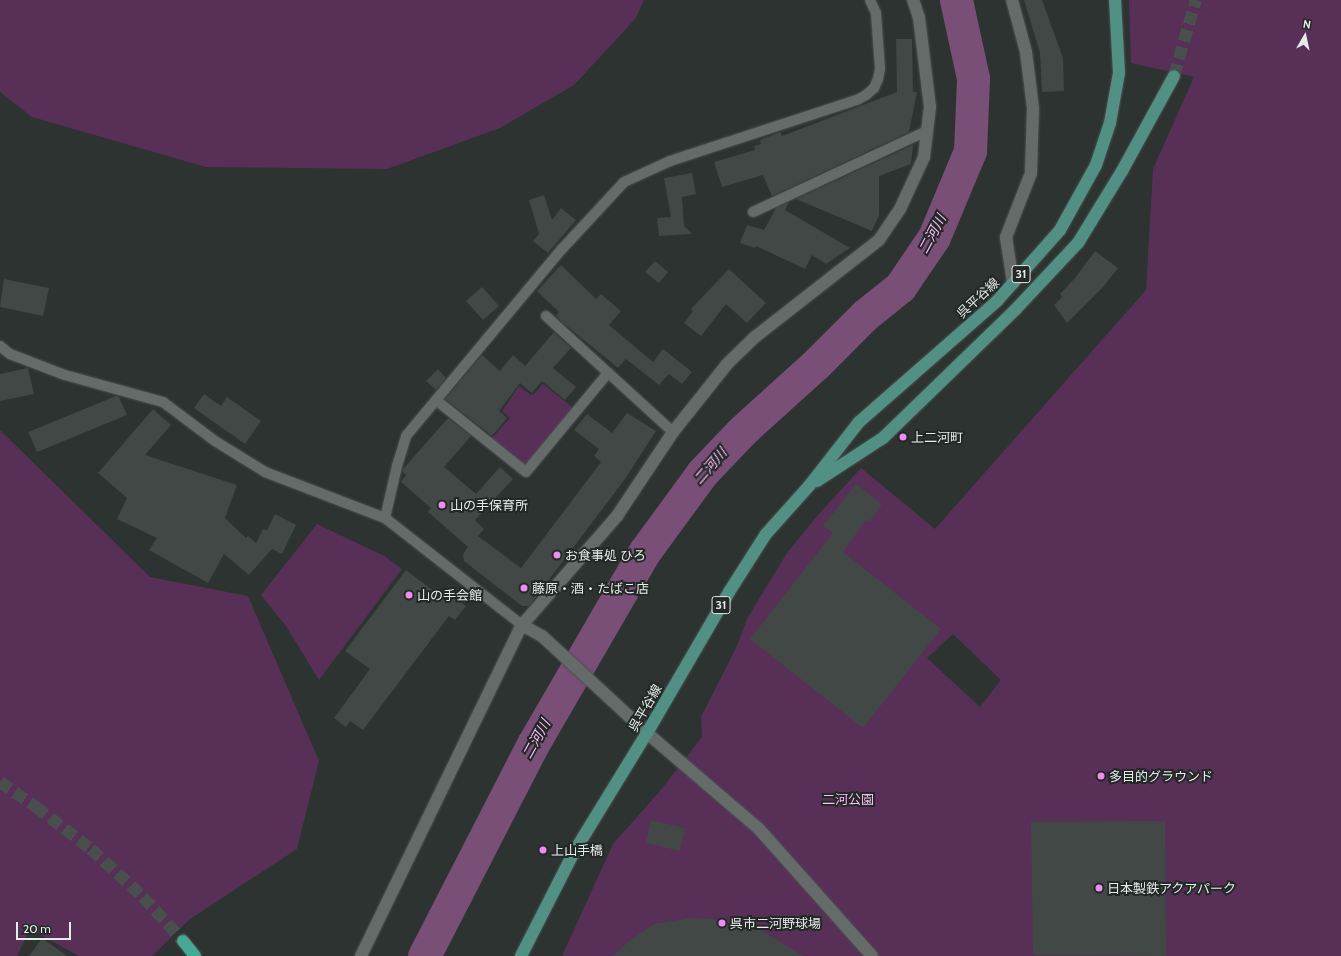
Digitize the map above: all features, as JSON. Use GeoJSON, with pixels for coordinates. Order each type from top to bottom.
{"type":"FeatureCollection","features":[{"type":"Feature","properties":{"kind":"highway"},"geometry":{"type":"LineString","coordinates":[[183,941],[195,956]]}},
{"type":"Feature","properties":{"kind":"main road","name":"呉平谷線"},"geometry":{"type":"LineString","coordinates":[[521,956],[574,852],[647,733],[729,592],[766,534],[809,486],[859,422],[997,300],[1060,230],[1096,165],[1110,123],[1119,74],[1115,0]]}},
{"type":"Feature","properties":{"kind":"main road","name":"呉平谷線"},"geometry":{"type":"LineString","coordinates":[[809,486],[883,438],[1015,310],[1078,244],[1174,76]]}},
{"type":"Feature","properties":{"kind":"street"},"geometry":{"type":"LineString","coordinates":[[361,956],[522,625],[617,516],[673,432],[727,364],[755,337],[879,240],[900,209],[924,157],[930,107],[919,18],[913,0]]}},
{"type":"Feature","properties":{"kind":"street"},"geometry":{"type":"LineString","coordinates":[[1012,0],[1026,52],[1033,108],[1031,173],[1006,237],[1013,283]]}},
{"type":"Feature","properties":{"kind":"street"},"geometry":{"type":"LineString","coordinates":[[522,625],[542,636],[619,705],[647,733],[759,829],[872,956]]}},
{"type":"Feature","properties":{"kind":"lane"},"geometry":{"type":"LineString","coordinates":[[386,518],[397,466],[406,436],[562,249],[624,182],[670,161],[866,95],[874,88],[880,69],[876,13],[870,0]]}},
{"type":"Feature","properties":{"kind":"lane"},"geometry":{"type":"LineString","coordinates":[[753,212],[927,132]]}},
{"type":"Feature","properties":{"kind":"lane"},"geometry":{"type":"LineString","coordinates":[[546,316],[673,432]]}},
{"type":"Feature","properties":{"kind":"lane"},"geometry":{"type":"LineString","coordinates":[[0,346],[10,354],[65,375],[163,402],[215,441],[265,472],[386,518],[522,625]]}},
{"type":"Feature","properties":{"kind":"lane"},"geometry":{"type":"LineString","coordinates":[[436,400],[526,472],[608,373]]}},
{"type":"Feature","properties":{"kind":"green space"},"geometry":{"type":"Polygon","coordinates":[[[0,0],[644,0],[636,18],[574,85],[500,128],[387,169],[206,167],[32,117],[0,92],[0,0]]]}},
{"type":"Feature","properties":{"kind":"green space","name":"二河公園"},"geometry":{"type":"Polygon","coordinates":[[[1129,0],[1341,0],[1341,956],[562,956],[613,844],[660,791],[702,737],[701,717],[736,648],[748,617],[787,553],[818,515],[861,468],[935,529],[1146,290],[1153,169],[1194,77],[1131,63],[1129,0]],[[953,634],[927,658],[980,707],[1001,680],[953,634]]]}},
{"type":"Feature","properties":{"kind":"green space"},"geometry":{"type":"Polygon","coordinates":[[[543,384],[576,410],[526,469],[490,440],[510,418],[502,411],[519,386],[531,395],[534,394],[543,384]]]}},
{"type":"Feature","properties":{"kind":"green space"},"geometry":{"type":"Polygon","coordinates":[[[0,430],[150,577],[248,596],[319,761],[297,849],[190,919],[152,956],[79,956],[30,929],[17,956],[0,956],[0,430]]]}},
{"type":"Feature","properties":{"kind":"green space"},"geometry":{"type":"Polygon","coordinates":[[[317,524],[384,556],[402,569],[319,680],[286,626],[261,595],[317,524]]]}},
{"type":"Feature","properties":{"kind":"building"},"geometry":{"type":"Polygon","coordinates":[[[1024,0],[1042,0],[1063,58],[1064,91],[1042,92],[1040,53],[1024,0]]]}},
{"type":"Feature","properties":{"kind":"building"},"geometry":{"type":"Polygon","coordinates":[[[896,39],[912,39],[913,92],[917,92],[909,132],[772,196],[763,175],[722,187],[714,162],[755,150],[754,146],[761,144],[760,140],[780,132],[782,136],[897,92],[896,39]]]}},
{"type":"Feature","properties":{"kind":"building"},"geometry":{"type":"Polygon","coordinates":[[[913,145],[911,164],[879,176],[879,215],[872,231],[796,199],[913,145]]]}},
{"type":"Feature","properties":{"kind":"building"},"geometry":{"type":"Polygon","coordinates":[[[692,173],[696,194],[682,197],[684,226],[692,234],[659,236],[657,218],[671,217],[664,178],[692,173]]]}},
{"type":"Feature","properties":{"kind":"building"},"geometry":{"type":"Polygon","coordinates":[[[544,195],[552,220],[561,208],[576,220],[548,253],[533,241],[539,234],[529,200],[544,195]]]}},
{"type":"Feature","properties":{"kind":"building"},"geometry":{"type":"Polygon","coordinates":[[[789,202],[785,210],[850,248],[826,264],[812,255],[805,269],[756,246],[755,248],[740,243],[747,225],[764,230],[776,208],[789,202]]]}},
{"type":"Feature","properties":{"kind":"building"},"geometry":{"type":"Polygon","coordinates":[[[1095,251],[1118,268],[1104,286],[1067,323],[1054,305],[1062,297],[1060,294],[1075,278],[1095,251]]]}},
{"type":"Feature","properties":{"kind":"building"},"geometry":{"type":"Polygon","coordinates":[[[655,261],[668,272],[659,283],[645,272],[655,261]]]}},
{"type":"Feature","properties":{"kind":"building"},"geometry":{"type":"Polygon","coordinates":[[[561,265],[596,299],[601,294],[621,311],[609,325],[653,362],[663,349],[692,372],[682,384],[669,374],[659,385],[626,359],[618,368],[562,322],[556,315],[559,312],[537,291],[561,265]]]}},
{"type":"Feature","properties":{"kind":"building"},"geometry":{"type":"Polygon","coordinates":[[[729,269],[766,303],[747,323],[726,304],[701,336],[684,323],[693,311],[691,309],[729,269]]]}},
{"type":"Feature","properties":{"kind":"building"},"geometry":{"type":"Polygon","coordinates":[[[4,279],[49,288],[43,316],[0,307],[4,279]]]}},
{"type":"Feature","properties":{"kind":"building"},"geometry":{"type":"Polygon","coordinates":[[[482,287],[499,306],[483,320],[466,301],[482,287]]]}},
{"type":"Feature","properties":{"kind":"building"},"geometry":{"type":"Polygon","coordinates":[[[554,332],[571,348],[553,368],[576,387],[565,400],[542,381],[532,393],[520,383],[499,411],[507,418],[492,436],[445,399],[482,355],[500,371],[513,355],[525,366],[554,332]]]}},
{"type":"Feature","properties":{"kind":"building"},"geometry":{"type":"Polygon","coordinates":[[[28,368],[34,394],[0,401],[0,374],[28,368]]]}},
{"type":"Feature","properties":{"kind":"building"},"geometry":{"type":"Polygon","coordinates":[[[438,369],[446,378],[436,390],[426,381],[438,369]]]}},
{"type":"Feature","properties":{"kind":"building"},"geometry":{"type":"Polygon","coordinates":[[[204,394],[221,406],[227,397],[261,421],[245,444],[194,408],[204,394]]]}},
{"type":"Feature","properties":{"kind":"building"},"geometry":{"type":"Polygon","coordinates":[[[116,396],[119,397],[127,415],[37,452],[28,432],[116,396]]]}},
{"type":"Feature","properties":{"kind":"building"},"geometry":{"type":"Polygon","coordinates":[[[153,409],[171,425],[145,455],[237,485],[225,518],[246,538],[248,536],[256,543],[263,529],[267,530],[275,514],[296,525],[282,554],[272,549],[249,575],[224,554],[208,583],[149,550],[157,538],[117,519],[127,498],[98,473],[153,409]]]}},
{"type":"Feature","properties":{"kind":"building"},"geometry":{"type":"Polygon","coordinates":[[[627,413],[656,431],[625,479],[529,606],[522,606],[464,561],[463,554],[468,547],[428,512],[431,508],[401,482],[406,475],[402,472],[403,469],[448,418],[471,436],[444,467],[476,494],[500,467],[513,479],[475,520],[484,529],[478,536],[521,568],[601,462],[594,456],[599,449],[574,430],[587,414],[612,433],[627,413]]]}},
{"type":"Feature","properties":{"kind":"building"},"geometry":{"type":"Polygon","coordinates":[[[856,484],[882,504],[869,522],[866,520],[843,552],[941,629],[863,728],[750,639],[833,533],[823,526],[856,484]]]}},
{"type":"Feature","properties":{"kind":"building"},"geometry":{"type":"Polygon","coordinates":[[[406,570],[439,595],[443,590],[466,606],[455,620],[449,616],[363,730],[350,721],[346,727],[334,718],[370,669],[345,651],[406,570]]]}},
{"type":"Feature","properties":{"kind":"building"},"geometry":{"type":"Polygon","coordinates":[[[651,820],[685,828],[680,851],[646,843],[651,820]]]}},
{"type":"Feature","properties":{"kind":"building","name":"日本製鉄アクアパーク"},"geometry":{"type":"Polygon","coordinates":[[[1165,821],[1166,956],[1033,955],[1031,822],[1165,821]]]}},
{"type":"Feature","properties":{"kind":"building"},"geometry":{"type":"Polygon","coordinates":[[[691,918],[711,919],[757,928],[803,956],[613,956],[628,942],[654,924],[691,918]]]}},
{"type":"Feature","properties":{"kind":"building"},"geometry":{"type":"Polygon","coordinates":[[[42,938],[67,956],[29,956],[42,938]]]}},
{"type":"Feature","properties":{"kind":"waterway","name":"二河川"},"geometry":{"type":"LineString","coordinates":[[424,956],[533,744],[645,551],[702,473],[742,431],[817,363],[865,315],[900,287],[934,237],[970,151],[973,78],[956,0]]}},
{"type":"Feature","properties":{"kind":"tunnel"},"geometry":{"type":"LineString","coordinates":[[1174,76],[1196,0]]}},
{"type":"Feature","properties":{"kind":"tunnel"},"geometry":{"type":"LineString","coordinates":[[0,782],[36,807],[91,849],[143,897],[183,941]]}},
{"type":"Feature","properties":{"kind":"place","name":"上二河町"},"geometry":{"type":"Point","coordinates":[903,437]}},
{"type":"Feature","properties":{"kind":"place","name":"山の手保育所"},"geometry":{"type":"Point","coordinates":[442,505]}},
{"type":"Feature","properties":{"kind":"place","name":"お食事処 ひろ"},"geometry":{"type":"Point","coordinates":[557,555]}},
{"type":"Feature","properties":{"kind":"place","name":"藤原・酒・たばこ店"},"geometry":{"type":"Point","coordinates":[524,588]}},
{"type":"Feature","properties":{"kind":"place","name":"山の手会館"},"geometry":{"type":"Point","coordinates":[409,595]}},
{"type":"Feature","properties":{"kind":"place","name":"多目的グラウンド"},"geometry":{"type":"Point","coordinates":[1101,776]}},
{"type":"Feature","properties":{"kind":"place","name":"上山手橋"},"geometry":{"type":"Point","coordinates":[543,850]}},
{"type":"Feature","properties":{"kind":"place","name":"日本製鉄アクアパーク"},"geometry":{"type":"Point","coordinates":[1099,888]}},
{"type":"Feature","properties":{"kind":"place","name":"呉市二河野球場"},"geometry":{"type":"Point","coordinates":[722,923]}}]}
